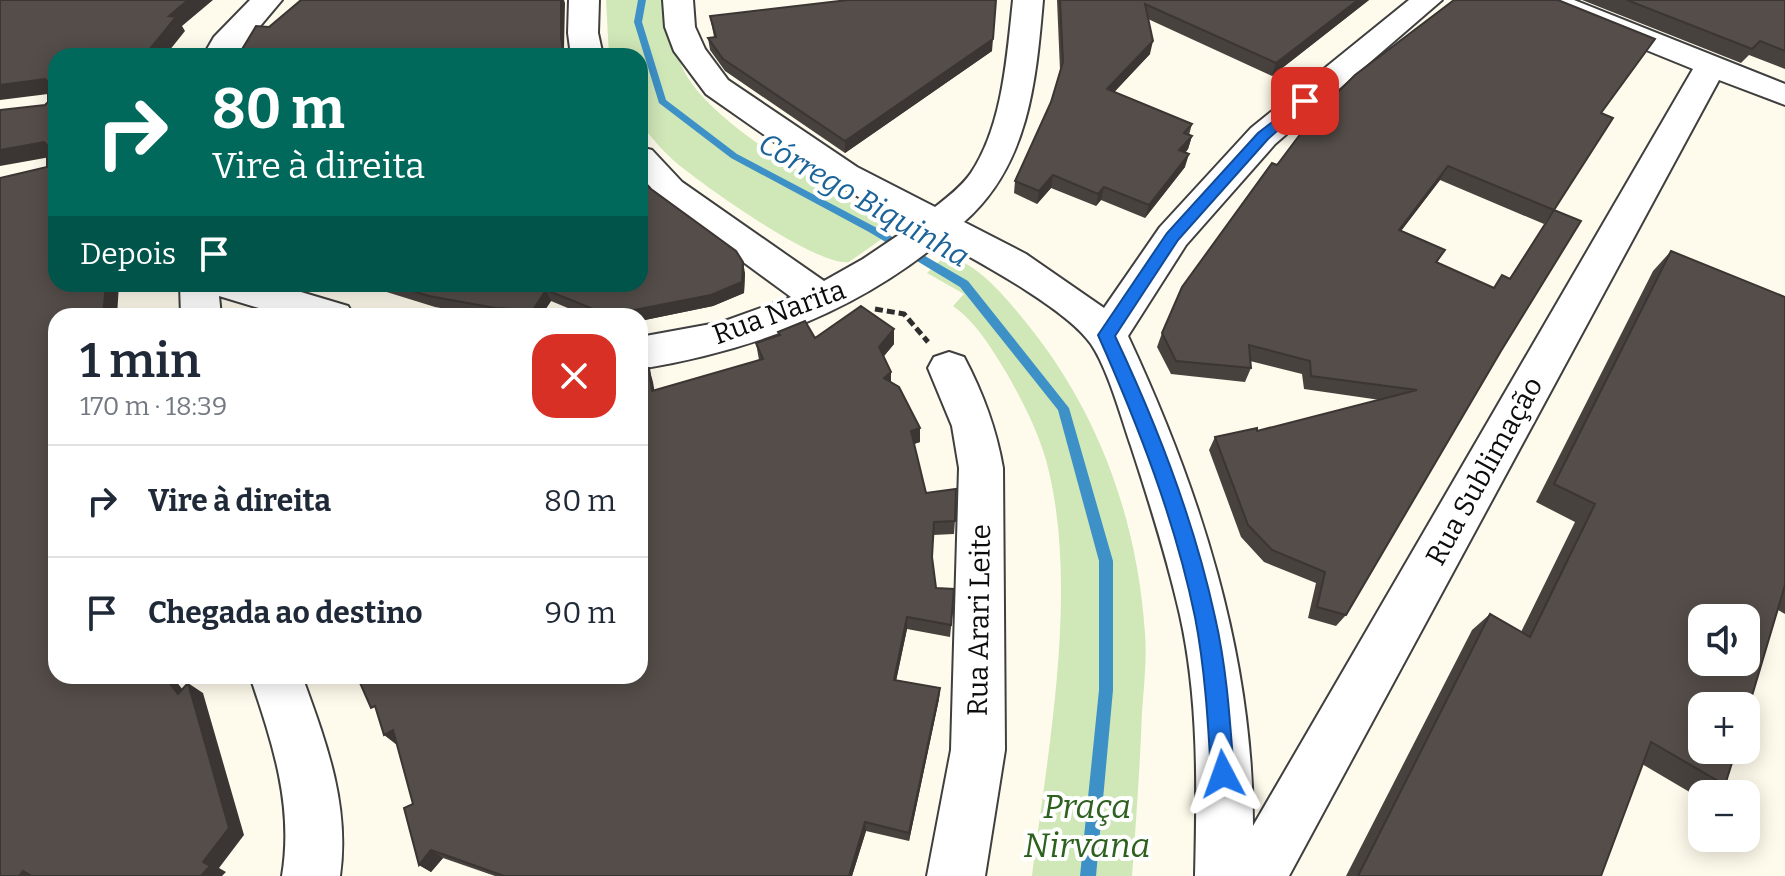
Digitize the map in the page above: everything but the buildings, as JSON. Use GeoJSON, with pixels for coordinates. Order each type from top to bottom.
{"type":"FeatureCollection","features":[{"type":"Feature","properties":{"kind":"street"},"geometry":{"type":"LineString","coordinates":[[223,48],[267,0]]}},
{"type":"Feature","properties":{"kind":"street"},"geometry":{"type":"LineString","coordinates":[[584,0],[586,48]]}},
{"type":"Feature","properties":{"kind":"street"},"geometry":{"type":"LineString","coordinates":[[678,0],[680,27],[690,51],[717,87],[930,232],[1012,263],[1080,310],[1107,335],[1138,404],[1165,480],[1205,616],[1218,694],[1225,801],[1224,876]]}},
{"type":"Feature","properties":{"kind":"street","name":"Rua Narita"},"geometry":{"type":"LineString","coordinates":[[648,352],[670,350],[729,333],[840,292],[930,232],[986,178],[998,154],[1023,44],[1028,0]]}},
{"type":"Feature","properties":{"kind":"street"},"geometry":{"type":"LineString","coordinates":[[1107,335],[1173,236],[1263,136],[1427,0]]}},
{"type":"Feature","properties":{"kind":"street"},"geometry":{"type":"LineString","coordinates":[[1548,0],[1785,95]]}},
{"type":"Feature","properties":{"kind":"street","name":"Rua Sublimação"},"geometry":{"type":"LineString","coordinates":[[1257,876],[1711,66]]}},
{"type":"Feature","properties":{"kind":"street"},"geometry":{"type":"LineString","coordinates":[[648,167],[669,190],[840,292]]}},
{"type":"Feature","properties":{"kind":"street"},"geometry":{"type":"LineString","coordinates":[[253,292],[307,308]]}},
{"type":"Feature","properties":{"kind":"street","name":"Rua Arari Leite"},"geometry":{"type":"LineString","coordinates":[[949,368],[974,426],[981,468],[978,750],[956,876]]}},
{"type":"Feature","properties":{"kind":"street"},"geometry":{"type":"LineString","coordinates":[[279,684],[303,757],[313,803],[314,863],[311,876]]}},
{"type":"Feature","properties":{"kind":"path"},"geometry":{"type":"LineString","coordinates":[[840,292],[904,314],[949,368]]}},
{"type":"Feature","properties":{"kind":"green space"},"geometry":{"type":"Polygon","coordinates":[[[606,0],[668,0],[677,54],[684,71],[699,92],[745,134],[773,154],[881,222],[885,229],[883,238],[849,262],[833,260],[787,238],[708,187],[673,160],[648,132],[648,48],[609,48],[606,0]]]}},
{"type":"Feature","properties":{"kind":"green space","name":"Praça Nirvana"},"geometry":{"type":"Polygon","coordinates":[[[944,257],[967,264],[999,291],[1050,355],[1093,428],[1123,507],[1141,590],[1146,643],[1132,876],[1032,876],[1058,667],[1061,613],[1056,509],[1046,460],[1023,404],[983,336],[953,306],[964,294],[927,273],[944,257]]]}},
{"type":"Feature","properties":{"kind":"waterway","name":"Córrego Biquinha"},"geometry":{"type":"LineString","coordinates":[[642,0],[638,22],[646,48]]}},
{"type":"Feature","properties":{"kind":"waterway","name":"Córrego Biquinha"},"geometry":{"type":"LineString","coordinates":[[648,55],[662,101],[734,156],[873,230],[964,284],[1063,408],[1106,561],[1106,690],[1088,876]]}},
{"type":"Feature","properties":{"kind":"route"},"geometry":{"type":"LineString","coordinates":[[1223,774],[1218,694],[1205,616],[1165,480],[1138,404],[1107,335],[1173,236],[1263,136],[1305,101]]}}]}
